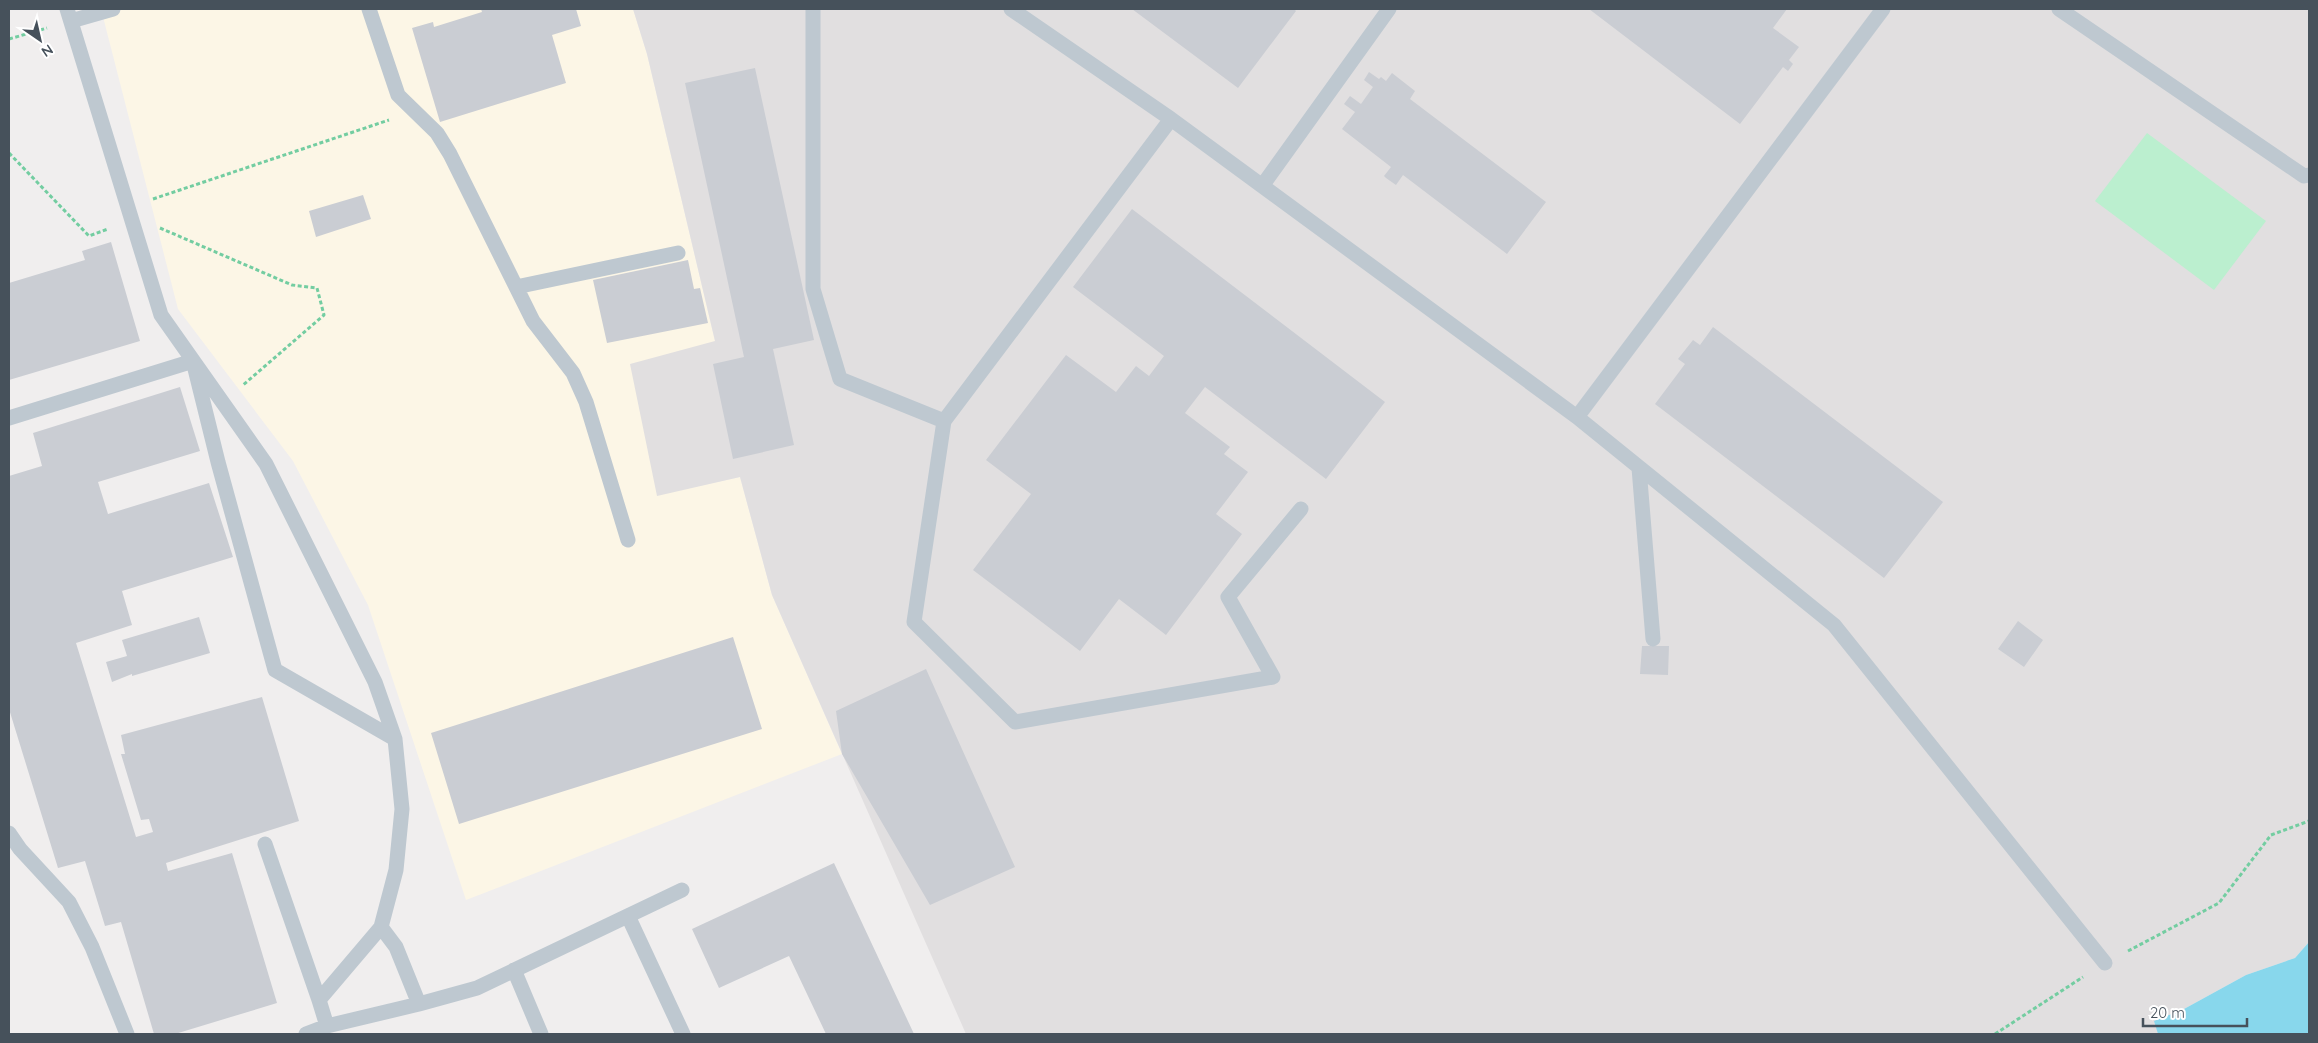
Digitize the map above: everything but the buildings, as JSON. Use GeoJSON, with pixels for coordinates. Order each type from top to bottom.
{"type":"FeatureCollection","features":[{"type":"Feature","properties":{"kind":"lane"},"geometry":{"type":"LineString","coordinates":[[113,9],[69,15],[162,315],[266,464],[375,682],[395,738],[402,809],[396,870],[381,927],[319,1000]]}},
{"type":"Feature","properties":{"kind":"lane"},"geometry":{"type":"LineString","coordinates":[[369,9],[398,95],[437,133],[450,154],[533,321],[573,373],[586,402],[628,540]]}},
{"type":"Feature","properties":{"kind":"lane"},"geometry":{"type":"LineString","coordinates":[[813,9],[813,289],[840,379],[944,421]]}},
{"type":"Feature","properties":{"kind":"lane"},"geometry":{"type":"LineString","coordinates":[[1011,9],[1171,120],[1577,417],[1834,625],[2105,963]]}},
{"type":"Feature","properties":{"kind":"lane"},"geometry":{"type":"LineString","coordinates":[[1262,186],[1389,9]]}},
{"type":"Feature","properties":{"kind":"lane"},"geometry":{"type":"LineString","coordinates":[[1577,417],[1883,9]]}},
{"type":"Feature","properties":{"kind":"lane"},"geometry":{"type":"LineString","coordinates":[[2059,9],[2304,176],[2309,175]]}},
{"type":"Feature","properties":{"kind":"lane"},"geometry":{"type":"LineString","coordinates":[[1171,120],[944,421],[914,622],[1015,722],[1273,677],[1228,597],[1301,509]]}},
{"type":"Feature","properties":{"kind":"lane"},"geometry":{"type":"LineString","coordinates":[[516,287],[678,253]]}},
{"type":"Feature","properties":{"kind":"lane"},"geometry":{"type":"LineString","coordinates":[[9,418],[193,361]]}},
{"type":"Feature","properties":{"kind":"lane"},"geometry":{"type":"LineString","coordinates":[[193,361],[218,462],[275,670],[395,738]]}},
{"type":"Feature","properties":{"kind":"lane"},"geometry":{"type":"LineString","coordinates":[[1639,468],[1653,639]]}},
{"type":"Feature","properties":{"kind":"lane"},"geometry":{"type":"LineString","coordinates":[[9,833],[20,849],[69,902],[92,947],[127,1034]]}},
{"type":"Feature","properties":{"kind":"lane"},"geometry":{"type":"LineString","coordinates":[[265,844],[327,1026]]}},
{"type":"Feature","properties":{"kind":"lane"},"geometry":{"type":"LineString","coordinates":[[306,1034],[327,1026],[477,988],[682,890]]}},
{"type":"Feature","properties":{"kind":"lane"},"geometry":{"type":"LineString","coordinates":[[628,916],[683,1034]]}},
{"type":"Feature","properties":{"kind":"lane"},"geometry":{"type":"LineString","coordinates":[[381,927],[396,947],[419,1004]]}},
{"type":"Feature","properties":{"kind":"lane"},"geometry":{"type":"LineString","coordinates":[[514,970],[541,1034]]}},
{"type":"Feature","properties":{"kind":"path"},"geometry":{"type":"LineString","coordinates":[[9,39],[69,15]]}},
{"type":"Feature","properties":{"kind":"path"},"geometry":{"type":"LineString","coordinates":[[9,153],[89,236],[414,111]]}},
{"type":"Feature","properties":{"kind":"path"},"geometry":{"type":"LineString","coordinates":[[132,218],[164,228],[292,285],[317,288],[324,315],[223,403]]}},
{"type":"Feature","properties":{"kind":"path"},"geometry":{"type":"LineString","coordinates":[[1995,1034],[2105,963],[2219,903],[2271,835],[2309,821]]}},
{"type":"Feature","properties":{"kind":"shaded area"},"geometry":{"type":"Polygon","coordinates":[[[101,9],[633,9],[647,54],[715,341],[657,495],[740,477],[772,595],[842,754],[466,900],[368,605],[293,461],[178,309],[101,9]]]}},
{"type":"Feature","properties":{"kind":"shaded area"},"geometry":{"type":"Polygon","coordinates":[[[633,9],[2309,9],[2309,942],[2295,958],[2246,975],[2184,1009],[2155,1021],[2158,1034],[966,1034],[772,595],[740,477],[657,496],[630,364],[715,341],[647,54],[633,9]]]}},
{"type":"Feature","properties":{"kind":"green space"},"geometry":{"type":"Polygon","coordinates":[[[2147,133],[2266,221],[2214,290],[2095,201],[2147,133]]]}},
{"type":"Feature","properties":{"kind":"water"},"geometry":{"type":"Polygon","coordinates":[[[2309,942],[2309,1034],[2158,1034],[2154,1021],[2184,1009],[2246,975],[2295,958],[2309,942]]]}}]}
